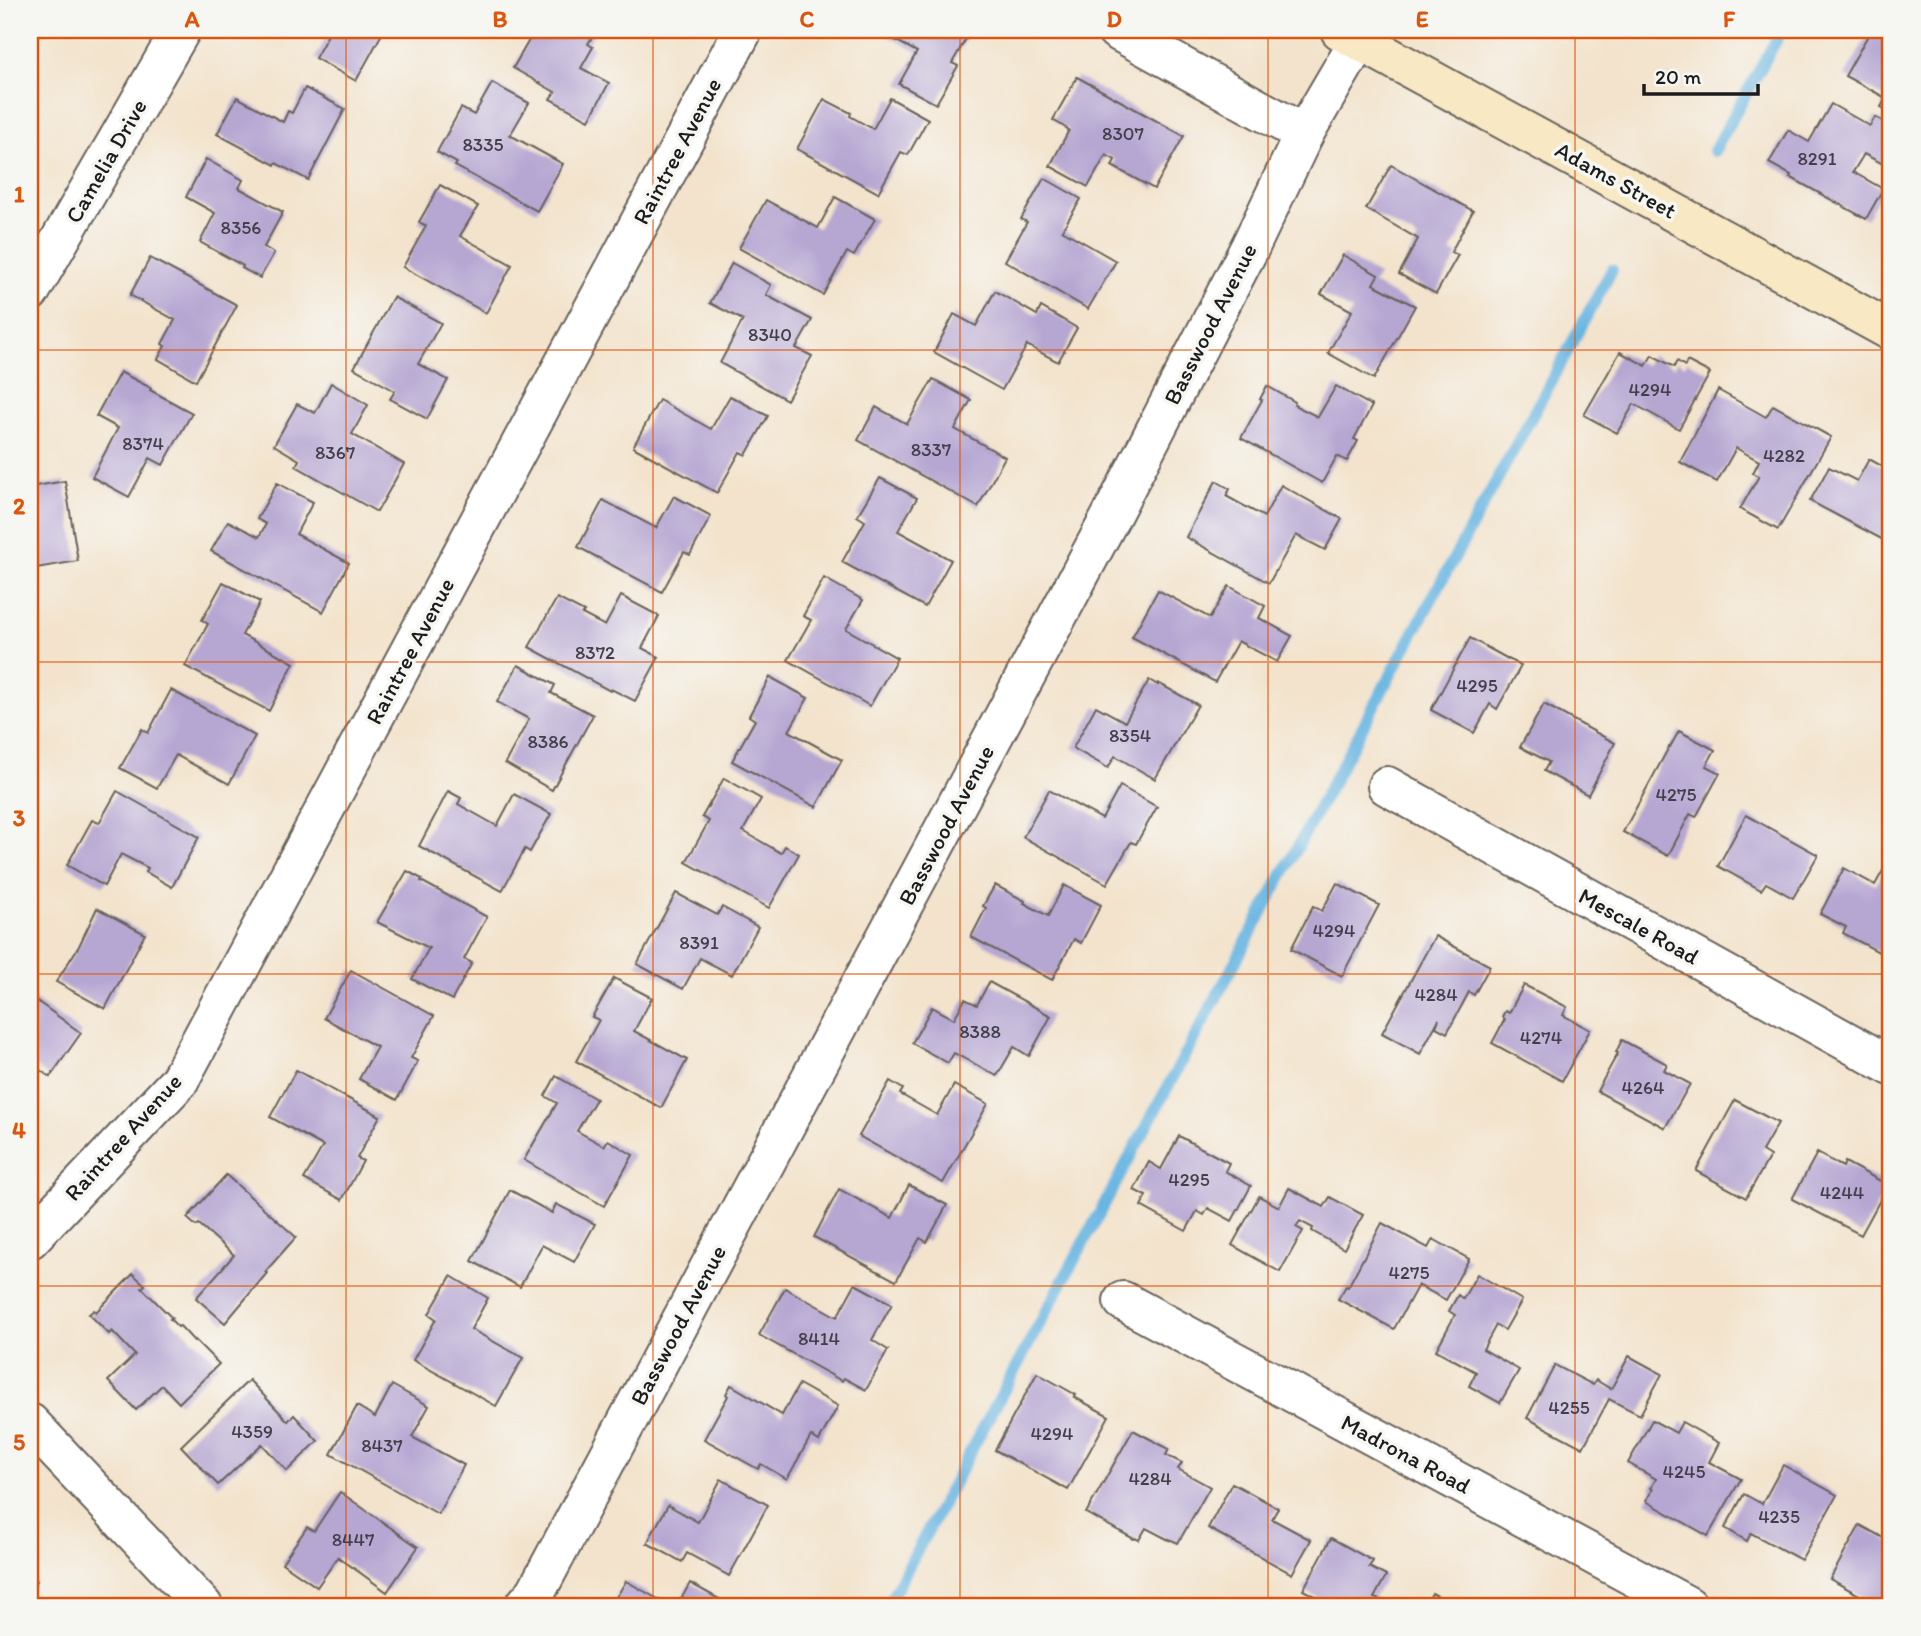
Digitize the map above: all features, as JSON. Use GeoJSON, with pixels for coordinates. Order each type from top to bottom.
{"type":"FeatureCollection","features":[{"type":"Feature","properties":{"kind":"main road","name":"Adams Street"},"geometry":{"type":"LineString","coordinates":[[1350,35],[1891,331]]}},
{"type":"Feature","properties":{"kind":"street","name":"Camelia Drive"},"geometry":{"type":"LineString","coordinates":[[30,292],[181,30]]}},
{"type":"Feature","properties":{"kind":"street","name":"Raintree Avenue"},"geometry":{"type":"LineString","coordinates":[[30,1238],[179,1081],[743,30]]}},
{"type":"Feature","properties":{"kind":"street"},"geometry":{"type":"LineString","coordinates":[[1116,30],[1304,134]]}},
{"type":"Feature","properties":{"kind":"street","name":"Basswood Avenue"},"geometry":{"type":"LineString","coordinates":[[524,1606],[536,1592],[1110,518],[1250,247],[1350,35]]}},
{"type":"Feature","properties":{"kind":"street","name":"Mescale Road"},"geometry":{"type":"LineString","coordinates":[[1387,786],[1891,1066]]}},
{"type":"Feature","properties":{"kind":"street","name":"Madrona Road"},"geometry":{"type":"LineString","coordinates":[[1123,1301],[1688,1606]]}},
{"type":"Feature","properties":{"kind":"street"},"geometry":{"type":"LineString","coordinates":[[30,1423],[203,1606]]}},
{"type":"Feature","properties":{"kind":"building"},"geometry":{"type":"Polygon","coordinates":[[[327,30],[384,30],[356,81],[315,58],[329,33],[327,30]]]}},
{"type":"Feature","properties":{"kind":"building"},"geometry":{"type":"Polygon","coordinates":[[[535,30],[596,30],[588,44],[593,47],[581,68],[609,83],[589,120],[550,99],[555,92],[513,68],[535,30]]]}},
{"type":"Feature","properties":{"kind":"building"},"geometry":{"type":"Polygon","coordinates":[[[877,30],[971,30],[952,63],[958,66],[936,104],[899,84],[917,52],[877,30]]]}},
{"type":"Feature","properties":{"kind":"building"},"geometry":{"type":"Polygon","coordinates":[[[1871,30],[1891,30],[1891,113],[1881,107],[1886,98],[1845,76],[1871,30]]]}},
{"type":"Feature","properties":{"kind":"building"},"geometry":{"type":"Polygon","coordinates":[[[1077,77],[1184,136],[1154,189],[1112,166],[1115,160],[1106,155],[1088,187],[1050,166],[1069,130],[1053,120],[1077,77]]]}},
{"type":"Feature","properties":{"kind":"building"},"geometry":{"type":"Polygon","coordinates":[[[492,83],[529,103],[510,135],[563,164],[537,211],[455,166],[457,163],[437,152],[461,108],[474,115],[492,83]]]}},
{"type":"Feature","properties":{"kind":"building"},"geometry":{"type":"Polygon","coordinates":[[[305,88],[345,109],[308,180],[217,134],[237,97],[283,122],[288,111],[292,113],[305,88]]]}},
{"type":"Feature","properties":{"kind":"building"},"geometry":{"type":"Polygon","coordinates":[[[890,98],[928,119],[908,155],[901,152],[878,193],[797,149],[824,99],[851,113],[850,116],[873,129],[890,98]]]}},
{"type":"Feature","properties":{"kind":"building"},"geometry":{"type":"Polygon","coordinates":[[[1831,104],[1870,126],[1875,117],[1891,126],[1891,168],[1864,154],[1853,172],[1883,189],[1866,219],[1769,163],[1788,130],[1809,142],[1831,104]]]}},
{"type":"Feature","properties":{"kind":"building"},"geometry":{"type":"Polygon","coordinates":[[[206,159],[243,180],[239,188],[283,212],[264,247],[274,253],[260,278],[200,242],[215,213],[186,197],[206,159]]]}},
{"type":"Feature","properties":{"kind":"building"},"geometry":{"type":"Polygon","coordinates":[[[1391,165],[1473,211],[1451,252],[1458,255],[1436,294],[1399,274],[1418,239],[1366,209],[1391,165]]]}},
{"type":"Feature","properties":{"kind":"building"},"geometry":{"type":"Polygon","coordinates":[[[1044,178],[1081,199],[1062,230],[1116,261],[1088,309],[1005,261],[1027,222],[1021,219],[1044,178]]]}},
{"type":"Feature","properties":{"kind":"building"},"geometry":{"type":"Polygon","coordinates":[[[440,185],[478,206],[460,236],[512,265],[486,313],[403,267],[426,226],[419,222],[440,185]]]}},
{"type":"Feature","properties":{"kind":"building"},"geometry":{"type":"Polygon","coordinates":[[[835,197],[875,219],[854,256],[847,252],[823,295],[739,248],[766,200],[818,228],[835,197]]]}},
{"type":"Feature","properties":{"kind":"building"},"geometry":{"type":"Polygon","coordinates":[[[1343,255],[1378,275],[1373,284],[1415,306],[1374,379],[1328,353],[1352,311],[1321,294],[1343,255]]]}},
{"type":"Feature","properties":{"kind":"building"},"geometry":{"type":"Polygon","coordinates":[[[150,258],[237,305],[196,381],[158,359],[165,346],[162,344],[175,320],[130,295],[150,258]]]}},
{"type":"Feature","properties":{"kind":"building"},"geometry":{"type":"Polygon","coordinates":[[[732,263],[771,285],[766,295],[812,320],[796,348],[812,356],[787,400],[720,363],[743,320],[710,303],[732,263]]]}},
{"type":"Feature","properties":{"kind":"building"},"geometry":{"type":"Polygon","coordinates":[[[995,291],[1037,315],[1041,307],[1077,328],[1058,362],[1027,345],[1002,390],[934,352],[954,314],[976,326],[995,291]]]}},
{"type":"Feature","properties":{"kind":"building"},"geometry":{"type":"Polygon","coordinates":[[[393,297],[441,323],[418,364],[448,380],[427,419],[390,399],[395,391],[354,368],[393,297]]]}},
{"type":"Feature","properties":{"kind":"building"},"geometry":{"type":"Polygon","coordinates":[[[1620,352],[1646,366],[1652,355],[1674,367],[1677,361],[1685,366],[1687,361],[1710,373],[1679,429],[1634,404],[1617,433],[1584,415],[1620,352]]]}},
{"type":"Feature","properties":{"kind":"building"},"geometry":{"type":"Polygon","coordinates":[[[120,372],[192,413],[163,465],[150,458],[129,497],[92,477],[118,428],[96,416],[120,372]]]}},
{"type":"Feature","properties":{"kind":"building"},"geometry":{"type":"Polygon","coordinates":[[[933,379],[971,400],[955,429],[1005,457],[978,507],[858,440],[876,407],[907,424],[933,379]]]}},
{"type":"Feature","properties":{"kind":"building"},"geometry":{"type":"Polygon","coordinates":[[[331,383],[368,405],[352,434],[404,464],[377,512],[296,466],[299,460],[274,445],[297,404],[315,413],[331,383]]]}},
{"type":"Feature","properties":{"kind":"building"},"geometry":{"type":"Polygon","coordinates":[[[1267,386],[1295,402],[1294,405],[1318,417],[1336,386],[1372,406],[1354,439],[1358,441],[1347,461],[1337,456],[1322,483],[1241,438],[1267,386]]]}},
{"type":"Feature","properties":{"kind":"building"},"geometry":{"type":"Polygon","coordinates":[[[1718,390],[1766,417],[1773,405],[1831,437],[1778,530],[1740,509],[1759,476],[1753,473],[1759,461],[1736,448],[1717,482],[1680,462],[1718,390]]]}},
{"type":"Feature","properties":{"kind":"building"},"geometry":{"type":"Polygon","coordinates":[[[730,396],[768,416],[746,455],[740,452],[717,493],[633,447],[659,400],[711,429],[730,396]]]}},
{"type":"Feature","properties":{"kind":"building"},"geometry":{"type":"Polygon","coordinates":[[[1869,459],[1891,471],[1891,544],[1810,501],[1829,467],[1857,481],[1869,459]]]}},
{"type":"Feature","properties":{"kind":"building"},"geometry":{"type":"Polygon","coordinates":[[[880,478],[917,498],[898,531],[951,560],[925,607],[842,562],[865,521],[857,516],[880,478]]]}},
{"type":"Feature","properties":{"kind":"building"},"geometry":{"type":"Polygon","coordinates":[[[65,481],[78,561],[30,569],[30,487],[65,481]]]}},
{"type":"Feature","properties":{"kind":"building"},"geometry":{"type":"Polygon","coordinates":[[[1216,481],[1230,489],[1226,496],[1264,517],[1281,485],[1342,519],[1325,550],[1296,535],[1269,583],[1186,537],[1216,481]]]}},
{"type":"Feature","properties":{"kind":"building"},"geometry":{"type":"Polygon","coordinates":[[[277,483],[313,502],[296,534],[349,563],[323,612],[211,551],[228,521],[259,537],[266,524],[257,519],[277,483]]]}},
{"type":"Feature","properties":{"kind":"building"},"geometry":{"type":"Polygon","coordinates":[[[674,496],[711,516],[690,555],[684,552],[662,592],[578,547],[603,500],[656,528],[674,496]]]}},
{"type":"Feature","properties":{"kind":"building"},"geometry":{"type":"Polygon","coordinates":[[[824,578],[863,600],[846,629],[897,658],[870,706],[788,660],[811,620],[803,616],[824,578]]]}},
{"type":"Feature","properties":{"kind":"building"},"geometry":{"type":"Polygon","coordinates":[[[223,582],[260,602],[242,635],[294,663],[269,711],[185,666],[208,624],[202,620],[223,582]]]}},
{"type":"Feature","properties":{"kind":"building"},"geometry":{"type":"Polygon","coordinates":[[[1229,586],[1265,606],[1259,618],[1292,636],[1277,662],[1238,641],[1215,682],[1132,637],[1158,590],[1210,618],[1229,586]]]}},
{"type":"Feature","properties":{"kind":"building"},"geometry":{"type":"Polygon","coordinates":[[[621,596],[659,616],[642,648],[659,657],[635,701],[611,689],[610,691],[529,647],[557,598],[605,626],[621,596]]]}},
{"type":"Feature","properties":{"kind":"building"},"geometry":{"type":"Polygon","coordinates":[[[1470,638],[1521,666],[1497,709],[1490,704],[1474,733],[1431,710],[1470,638]]]}},
{"type":"Feature","properties":{"kind":"building"},"geometry":{"type":"Polygon","coordinates":[[[518,665],[555,685],[551,693],[593,715],[552,790],[505,763],[529,719],[497,702],[518,665]]]}},
{"type":"Feature","properties":{"kind":"building"},"geometry":{"type":"Polygon","coordinates":[[[770,677],[808,698],[789,731],[842,760],[816,807],[732,761],[755,720],[749,716],[770,677]]]}},
{"type":"Feature","properties":{"kind":"building"},"geometry":{"type":"Polygon","coordinates":[[[1149,680],[1198,705],[1155,779],[1115,756],[1108,768],[1073,748],[1096,706],[1125,722],[1149,680]]]}},
{"type":"Feature","properties":{"kind":"building"},"geometry":{"type":"Polygon","coordinates":[[[171,690],[255,736],[229,784],[176,755],[157,788],[120,768],[142,729],[148,733],[171,690]]]}},
{"type":"Feature","properties":{"kind":"building"},"geometry":{"type":"Polygon","coordinates":[[[1544,704],[1615,743],[1588,795],[1544,771],[1549,762],[1520,747],[1544,704]]]}},
{"type":"Feature","properties":{"kind":"building"},"geometry":{"type":"Polygon","coordinates":[[[1679,731],[1715,750],[1706,766],[1720,773],[1696,817],[1690,814],[1668,856],[1623,832],[1679,731]]]}},
{"type":"Feature","properties":{"kind":"building"},"geometry":{"type":"Polygon","coordinates":[[[724,778],[761,799],[743,831],[781,853],[785,846],[799,854],[769,908],[686,862],[709,821],[702,817],[724,778]]]}},
{"type":"Feature","properties":{"kind":"building"},"geometry":{"type":"Polygon","coordinates":[[[1120,786],[1157,807],[1136,844],[1131,842],[1107,884],[1023,837],[1049,790],[1102,819],[1120,786]]]}},
{"type":"Feature","properties":{"kind":"building"},"geometry":{"type":"Polygon","coordinates":[[[117,791],[199,837],[172,887],[146,872],[148,868],[121,854],[104,886],[67,865],[92,820],[99,823],[117,791]]]}},
{"type":"Feature","properties":{"kind":"building"},"geometry":{"type":"Polygon","coordinates":[[[448,791],[461,798],[458,804],[497,826],[514,794],[551,814],[530,852],[525,849],[502,891],[419,846],[448,791]]]}},
{"type":"Feature","properties":{"kind":"building"},"geometry":{"type":"Polygon","coordinates":[[[1746,815],[1818,855],[1793,898],[1766,883],[1761,890],[1718,866],[1746,815]]]}},
{"type":"Feature","properties":{"kind":"building"},"geometry":{"type":"Polygon","coordinates":[[[1885,867],[1891,871],[1891,951],[1888,957],[1843,933],[1846,927],[1820,914],[1844,868],[1875,885],[1885,867]]]}},
{"type":"Feature","properties":{"kind":"building"},"geometry":{"type":"Polygon","coordinates":[[[407,871],[487,917],[464,959],[472,963],[452,1000],[412,979],[429,948],[377,922],[407,871]]]}},
{"type":"Feature","properties":{"kind":"building"},"geometry":{"type":"Polygon","coordinates":[[[1337,883],[1379,905],[1342,976],[1291,949],[1313,906],[1322,911],[1337,883]]]}},
{"type":"Feature","properties":{"kind":"building"},"geometry":{"type":"Polygon","coordinates":[[[995,885],[1048,916],[1064,885],[1101,905],[1081,943],[1074,939],[1052,980],[971,937],[995,885]]]}},
{"type":"Feature","properties":{"kind":"building"},"geometry":{"type":"Polygon","coordinates":[[[676,893],[717,915],[722,907],[758,927],[732,975],[700,958],[683,989],[637,964],[676,893]]]}},
{"type":"Feature","properties":{"kind":"building"},"geometry":{"type":"Polygon","coordinates":[[[97,908],[145,934],[105,1009],[56,982],[79,946],[97,908]]]}},
{"type":"Feature","properties":{"kind":"building"},"geometry":{"type":"Polygon","coordinates":[[[1435,936],[1490,966],[1474,995],[1469,992],[1447,1033],[1436,1027],[1439,1019],[1420,1054],[1382,1033],[1435,936]]]}},
{"type":"Feature","properties":{"kind":"building"},"geometry":{"type":"Polygon","coordinates":[[[351,970],[434,1016],[411,1058],[418,1061],[397,1100],[359,1079],[377,1047],[324,1018],[351,970]]]}},
{"type":"Feature","properties":{"kind":"building"},"geometry":{"type":"Polygon","coordinates":[[[614,978],[652,998],[634,1031],[687,1060],[661,1108],[576,1061],[599,1020],[592,1017],[614,978]]]}},
{"type":"Feature","properties":{"kind":"building"},"geometry":{"type":"Polygon","coordinates":[[[989,982],[1051,1016],[1029,1056],[1014,1047],[997,1076],[954,1053],[948,1063],[912,1043],[932,1007],[954,1019],[965,999],[977,1005],[989,982]]]}},
{"type":"Feature","properties":{"kind":"building"},"geometry":{"type":"Polygon","coordinates":[[[1524,985],[1567,1007],[1563,1015],[1590,1030],[1562,1081],[1492,1043],[1505,1019],[1502,1017],[1505,1011],[1509,1013],[1524,985]]]}},
{"type":"Feature","properties":{"kind":"building"},"geometry":{"type":"Polygon","coordinates":[[[30,996],[81,1033],[50,1077],[30,1063],[30,996]]]}},
{"type":"Feature","properties":{"kind":"building"},"geometry":{"type":"Polygon","coordinates":[[[1622,1040],[1667,1064],[1664,1070],[1690,1084],[1665,1128],[1597,1091],[1618,1053],[1616,1052],[1622,1040]]]}},
{"type":"Feature","properties":{"kind":"building"},"geometry":{"type":"Polygon","coordinates":[[[296,1070],[380,1116],[357,1158],[363,1161],[342,1200],[304,1179],[323,1146],[270,1117],[296,1070]]]}},
{"type":"Feature","properties":{"kind":"building"},"geometry":{"type":"Polygon","coordinates":[[[556,1076],[596,1099],[577,1131],[604,1146],[608,1140],[633,1155],[604,1206],[524,1160],[557,1103],[545,1096],[556,1076]]]}},
{"type":"Feature","properties":{"kind":"building"},"geometry":{"type":"Polygon","coordinates":[[[890,1081],[903,1089],[900,1094],[937,1115],[954,1085],[988,1104],[943,1183],[859,1136],[890,1081]]]}},
{"type":"Feature","properties":{"kind":"building"},"geometry":{"type":"Polygon","coordinates":[[[1735,1100],[1778,1123],[1762,1151],[1770,1156],[1746,1198],[1696,1171],[1735,1100]]]}},
{"type":"Feature","properties":{"kind":"building"},"geometry":{"type":"Polygon","coordinates":[[[1179,1136],[1229,1163],[1225,1171],[1251,1186],[1232,1221],[1208,1208],[1204,1215],[1197,1211],[1186,1231],[1141,1206],[1146,1196],[1134,1190],[1149,1162],[1161,1169],[1179,1136]]]}},
{"type":"Feature","properties":{"kind":"building"},"geometry":{"type":"Polygon","coordinates":[[[1817,1153],[1843,1167],[1845,1162],[1890,1186],[1861,1235],[1792,1199],[1817,1153]]]}},
{"type":"Feature","properties":{"kind":"building"},"geometry":{"type":"Polygon","coordinates":[[[226,1175],[296,1237],[225,1323],[196,1298],[234,1255],[199,1224],[196,1226],[187,1218],[226,1175]]]}},
{"type":"Feature","properties":{"kind":"building"},"geometry":{"type":"Polygon","coordinates":[[[909,1185],[947,1205],[927,1242],[920,1238],[896,1281],[814,1237],[839,1189],[892,1218],[909,1185]]]}},
{"type":"Feature","properties":{"kind":"building"},"geometry":{"type":"Polygon","coordinates":[[[1289,1188],[1324,1207],[1330,1197],[1363,1215],[1344,1249],[1300,1221],[1296,1227],[1303,1231],[1280,1272],[1232,1245],[1259,1196],[1279,1207],[1289,1188]]]}},
{"type":"Feature","properties":{"kind":"building"},"geometry":{"type":"Polygon","coordinates":[[[510,1190],[552,1213],[556,1204],[595,1224],[574,1262],[542,1245],[520,1287],[472,1261],[510,1190]]]}},
{"type":"Feature","properties":{"kind":"building"},"geometry":{"type":"Polygon","coordinates":[[[1382,1223],[1428,1248],[1433,1239],[1469,1259],[1446,1300],[1418,1285],[1394,1329],[1338,1299],[1346,1286],[1348,1287],[1382,1223]]]}},
{"type":"Feature","properties":{"kind":"building"},"geometry":{"type":"Polygon","coordinates":[[[133,1274],[145,1285],[142,1288],[172,1318],[170,1319],[219,1364],[179,1403],[162,1385],[136,1410],[108,1381],[135,1355],[112,1331],[109,1334],[89,1314],[94,1310],[96,1312],[133,1274]]]}},
{"type":"Feature","properties":{"kind":"building"},"geometry":{"type":"Polygon","coordinates":[[[1477,1274],[1522,1300],[1505,1330],[1496,1325],[1483,1349],[1519,1370],[1500,1403],[1469,1386],[1476,1372],[1436,1350],[1455,1315],[1449,1311],[1458,1295],[1463,1299],[1477,1274]]]}},
{"type":"Feature","properties":{"kind":"building"},"geometry":{"type":"Polygon","coordinates":[[[451,1276],[488,1298],[471,1329],[523,1358],[496,1406],[413,1360],[436,1319],[429,1314],[451,1276]]]}},
{"type":"Feature","properties":{"kind":"building"},"geometry":{"type":"Polygon","coordinates":[[[855,1284],[892,1304],[872,1340],[888,1350],[866,1390],[844,1378],[842,1381],[759,1335],[785,1288],[837,1317],[855,1284]]]}},
{"type":"Feature","properties":{"kind":"building"},"geometry":{"type":"Polygon","coordinates":[[[1629,1356],[1662,1374],[1640,1415],[1609,1399],[1583,1448],[1527,1418],[1555,1365],[1593,1385],[1596,1380],[1611,1389],[1629,1356]]]}},
{"type":"Feature","properties":{"kind":"building"},"geometry":{"type":"Polygon","coordinates":[[[1037,1373],[1109,1416],[1068,1490],[995,1450],[1037,1373]]]}},
{"type":"Feature","properties":{"kind":"building"},"geometry":{"type":"Polygon","coordinates":[[[249,1380],[288,1421],[294,1415],[318,1441],[287,1471],[262,1444],[218,1485],[181,1446],[249,1380]]]}},
{"type":"Feature","properties":{"kind":"building"},"geometry":{"type":"Polygon","coordinates":[[[799,1384],[838,1406],[819,1441],[811,1436],[787,1479],[761,1464],[758,1469],[704,1439],[728,1396],[726,1394],[731,1385],[782,1415],[799,1384]]]}},
{"type":"Feature","properties":{"kind":"building"},"geometry":{"type":"Polygon","coordinates":[[[392,1385],[429,1406],[412,1437],[464,1465],[438,1514],[331,1454],[357,1406],[375,1417],[392,1385]]]}},
{"type":"Feature","properties":{"kind":"building"},"geometry":{"type":"Polygon","coordinates":[[[1652,1420],[1676,1433],[1682,1422],[1719,1443],[1709,1462],[1741,1479],[1708,1536],[1646,1501],[1656,1479],[1628,1463],[1652,1420]]]}},
{"type":"Feature","properties":{"kind":"building"},"geometry":{"type":"Polygon","coordinates":[[[1133,1430],[1169,1449],[1166,1455],[1182,1463],[1178,1469],[1210,1487],[1178,1543],[1146,1528],[1139,1540],[1134,1539],[1086,1513],[1133,1430]]]}},
{"type":"Feature","properties":{"kind":"building"},"geometry":{"type":"Polygon","coordinates":[[[1783,1465],[1837,1495],[1801,1560],[1751,1533],[1747,1541],[1725,1528],[1744,1494],[1762,1504],[1783,1465]]]}},
{"type":"Feature","properties":{"kind":"building"},"geometry":{"type":"Polygon","coordinates":[[[721,1479],[768,1505],[729,1576],[687,1553],[682,1562],[647,1543],[668,1505],[698,1522],[721,1479]]]}},
{"type":"Feature","properties":{"kind":"building"},"geometry":{"type":"Polygon","coordinates":[[[1232,1483],[1278,1508],[1272,1519],[1311,1540],[1292,1574],[1208,1528],[1232,1483]]]}},
{"type":"Feature","properties":{"kind":"building"},"geometry":{"type":"Polygon","coordinates":[[[340,1492],[418,1547],[387,1592],[338,1557],[317,1587],[282,1563],[307,1527],[314,1531],[340,1492]]]}},
{"type":"Feature","properties":{"kind":"building"},"geometry":{"type":"Polygon","coordinates":[[[1860,1525],[1891,1542],[1891,1606],[1879,1606],[1830,1579],[1860,1525]]]}},
{"type":"Feature","properties":{"kind":"building"},"geometry":{"type":"Polygon","coordinates":[[[1331,1538],[1373,1561],[1369,1567],[1386,1576],[1374,1598],[1380,1600],[1376,1606],[1334,1606],[1303,1590],[1331,1538]]]}},
{"type":"Feature","properties":{"kind":"building"},"geometry":{"type":"Polygon","coordinates":[[[30,1573],[37,1581],[30,1588],[30,1573]]]}},
{"type":"Feature","properties":{"kind":"building"},"geometry":{"type":"Polygon","coordinates":[[[626,1581],[665,1603],[663,1606],[611,1606],[626,1581]]]}},
{"type":"Feature","properties":{"kind":"building"},"geometry":{"type":"Polygon","coordinates":[[[690,1583],[728,1604],[727,1606],[677,1606],[690,1583]]]}},
{"type":"Feature","properties":{"kind":"building"},"geometry":{"type":"Polygon","coordinates":[[[1432,1593],[1456,1606],[1425,1606],[1432,1593]]]}},
{"type":"Feature","properties":{"kind":"waterway"},"geometry":{"type":"LineString","coordinates":[[1714,151],[1782,30]]}},
{"type":"Feature","properties":{"kind":"waterway"},"geometry":{"type":"LineString","coordinates":[[887,1606],[1612,270]]}}]}
